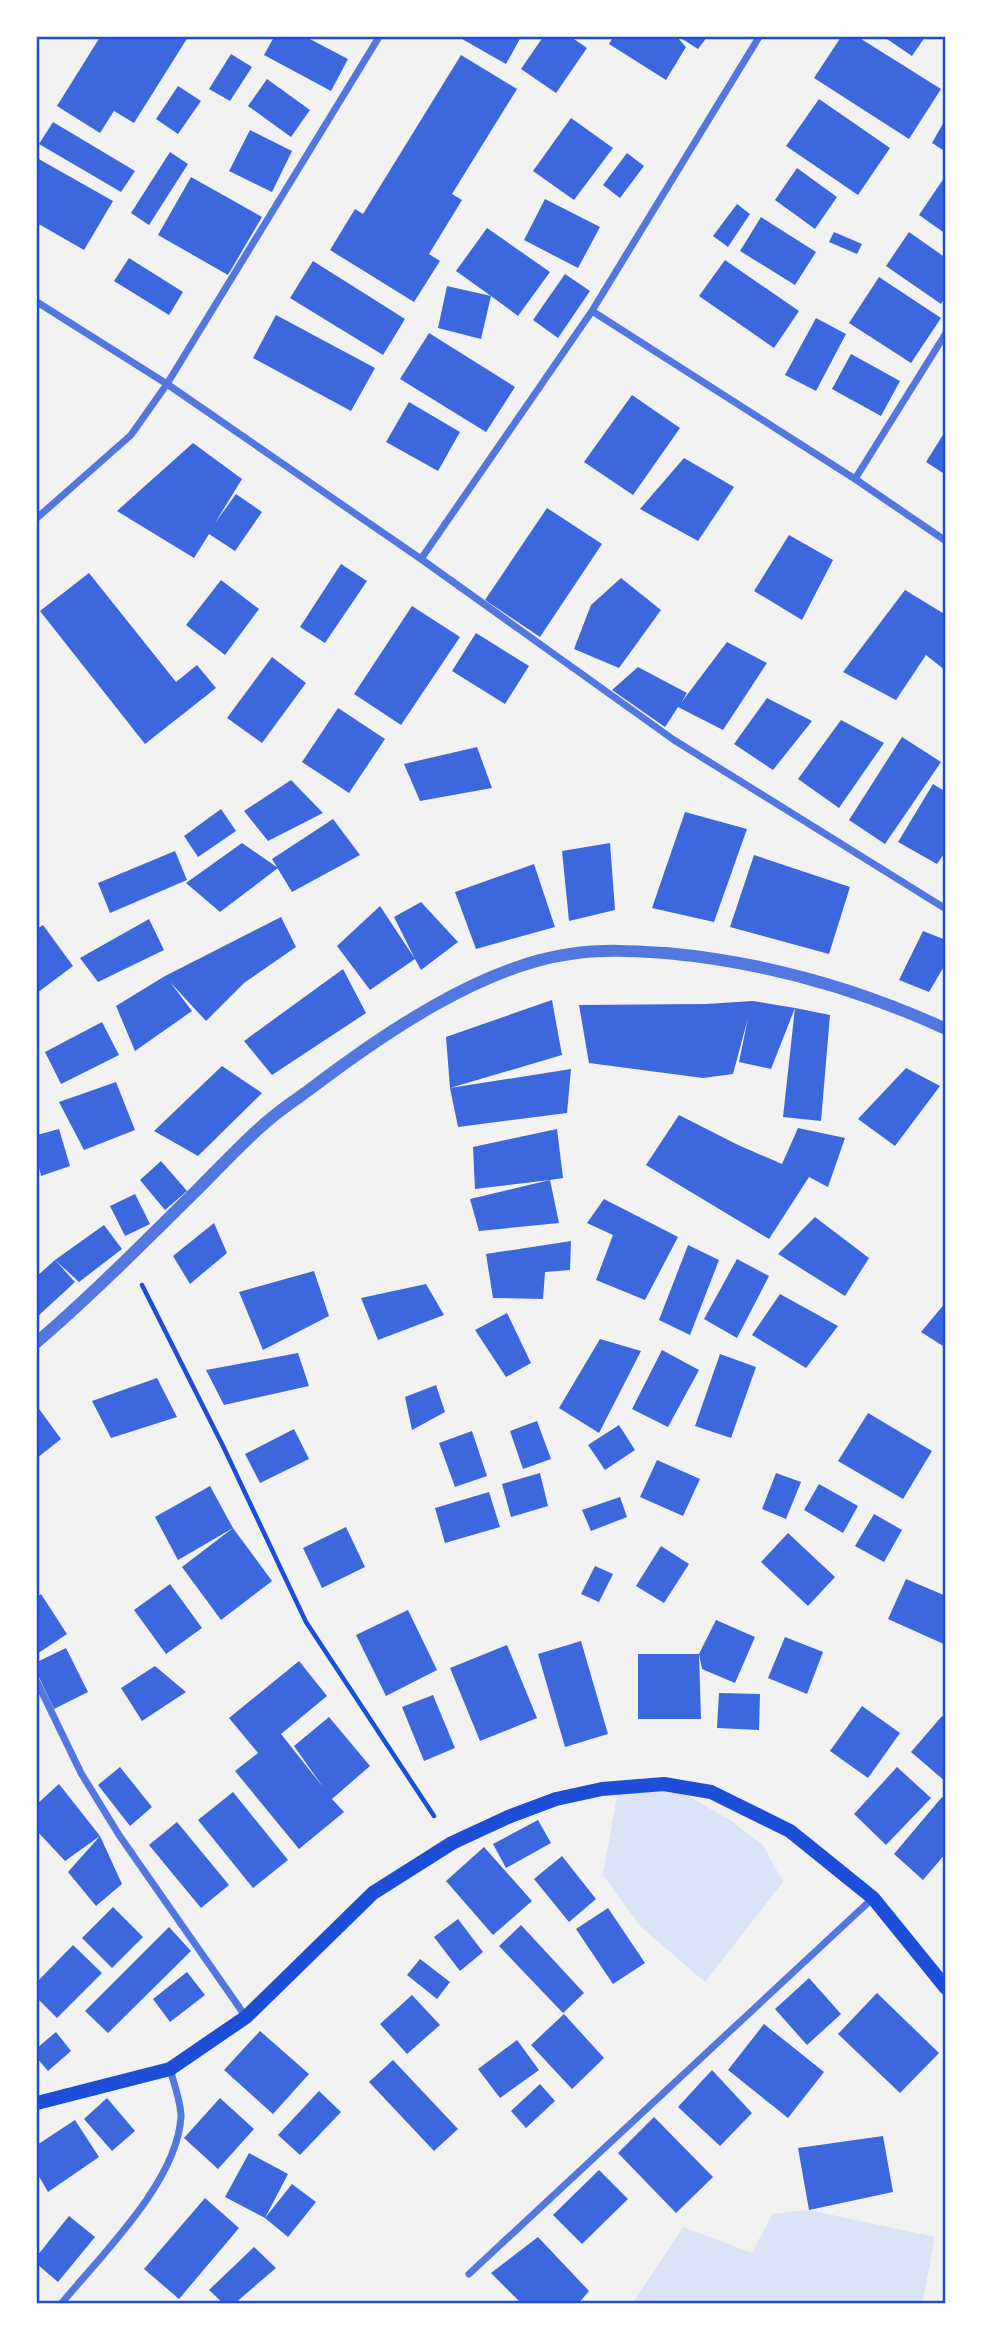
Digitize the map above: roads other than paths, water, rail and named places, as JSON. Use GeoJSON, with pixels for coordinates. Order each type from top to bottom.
{"type":"FeatureCollection","features":[{"type":"Feature","properties":{"kind":"main road"},"geometry":{"type":"LineString","coordinates":[[37,2102],[170,2069],[246,2017],[373,1893],[452,1843],[508,1817],[556,1800],[602,1789],[664,1784],[711,1792],[790,1831],[873,1898],[946,1988]]}},
{"type":"Feature","properties":{"kind":"street"},"geometry":{"type":"LineString","coordinates":[[37,518],[131,435],[167,384],[379,37]]}},
{"type":"Feature","properties":{"kind":"street"},"geometry":{"type":"LineString","coordinates":[[421,559],[592,311],[759,37]]}},
{"type":"Feature","properties":{"kind":"street"},"geometry":{"type":"LineString","coordinates":[[37,302],[167,384],[421,559],[674,740],[946,909]]}},
{"type":"Feature","properties":{"kind":"street"},"geometry":{"type":"LineString","coordinates":[[592,311],[855,479],[946,541]]}},
{"type":"Feature","properties":{"kind":"street"},"geometry":{"type":"LineString","coordinates":[[855,479],[946,333]]}},
{"type":"Feature","properties":{"kind":"street"},"geometry":{"type":"LineString","coordinates":[[37,1342],[128,1258],[263,1124],[365,1048],[436,1005],[506,971],[569,954],[623,950],[687,955],[751,964],[823,982],[903,1009],[946,1029]]}},
{"type":"Feature","properties":{"kind":"street"},"geometry":{"type":"LineString","coordinates":[[37,1682],[81,1773],[119,1835],[246,2017]]}},
{"type":"Feature","properties":{"kind":"street"},"geometry":{"type":"LineString","coordinates":[[469,2274],[873,1898]]}},
{"type":"Feature","properties":{"kind":"street"},"geometry":{"type":"LineString","coordinates":[[61,2304],[157,2187],[175,2148],[181,2114],[170,2069]]}}]}
